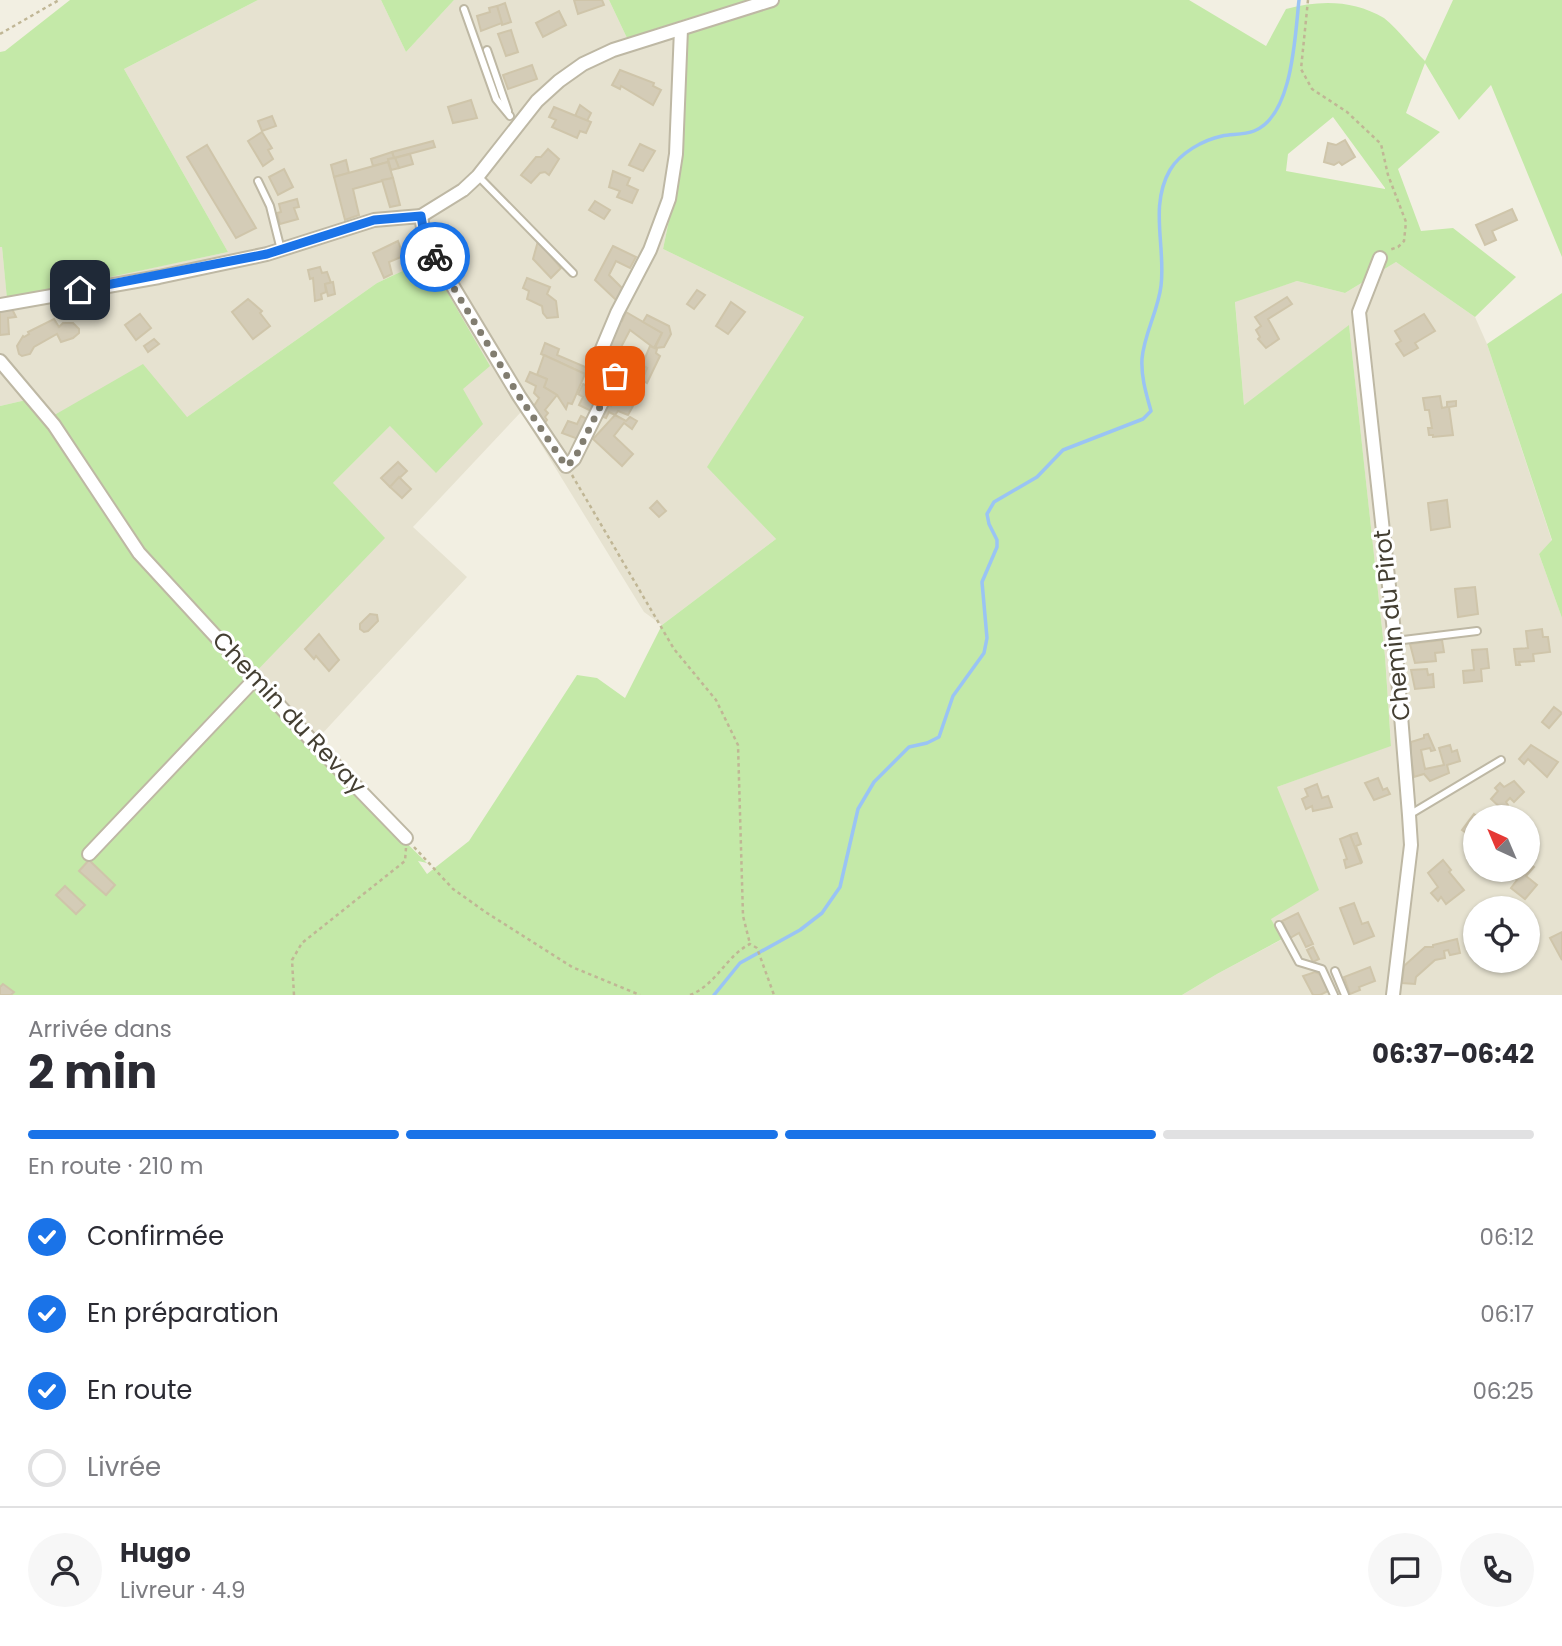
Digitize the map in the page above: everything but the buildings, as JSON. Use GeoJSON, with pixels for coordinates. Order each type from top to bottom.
{"type":"FeatureCollection","features":[{"type":"Feature","properties":{"kind":"street"},"geometry":{"type":"LineString","coordinates":[[0,304],[159,276],[281,250],[374,220],[421,216],[463,190],[478,176],[514,119],[559,81],[583,65],[613,50],[772,0]]}},
{"type":"Feature","properties":{"kind":"street"},"geometry":{"type":"LineString","coordinates":[[421,216],[425,240],[519,396],[566,466],[574,460],[615,376],[596,363],[617,313],[650,250],[669,200],[676,154],[681,29]]}},
{"type":"Feature","properties":{"kind":"street","name":"Chemin du Pirot"},"geometry":{"type":"LineString","coordinates":[[1380,258],[1359,312],[1395,641],[1409,815],[1410,845],[1393,995]]}},
{"type":"Feature","properties":{"kind":"street","name":"Chemin du Revay"},"geometry":{"type":"LineString","coordinates":[[0,361],[54,425],[139,552],[406,838]]}},
{"type":"Feature","properties":{"kind":"street"},"geometry":{"type":"LineString","coordinates":[[89,854],[255,679]]}},
{"type":"Feature","properties":{"kind":"lane"},"geometry":{"type":"LineString","coordinates":[[464,9],[496,99],[514,119]]}},
{"type":"Feature","properties":{"kind":"lane"},"geometry":{"type":"LineString","coordinates":[[487,50],[514,119]]}},
{"type":"Feature","properties":{"kind":"lane"},"geometry":{"type":"LineString","coordinates":[[478,176],[573,273]]}},
{"type":"Feature","properties":{"kind":"lane"},"geometry":{"type":"LineString","coordinates":[[258,181],[270,206],[281,250]]}},
{"type":"Feature","properties":{"kind":"lane"},"geometry":{"type":"LineString","coordinates":[[1395,641],[1478,631]]}},
{"type":"Feature","properties":{"kind":"lane"},"geometry":{"type":"LineString","coordinates":[[1409,815],[1502,760]]}},
{"type":"Feature","properties":{"kind":"lane"},"geometry":{"type":"LineString","coordinates":[[1279,925],[1299,962],[1322,969],[1334,995]]}},
{"type":"Feature","properties":{"kind":"lane"},"geometry":{"type":"LineString","coordinates":[[1335,971],[1345,995]]}},
{"type":"Feature","properties":{"kind":"path"},"geometry":{"type":"LineString","coordinates":[[0,34],[59,0]]}},
{"type":"Feature","properties":{"kind":"path"},"geometry":{"type":"LineString","coordinates":[[1308,0],[1301,57],[1305,80],[1312,89],[1347,112],[1381,144],[1388,175],[1406,222],[1404,241],[1380,258]]}},
{"type":"Feature","properties":{"kind":"path"},"geometry":{"type":"LineString","coordinates":[[566,466],[674,649],[716,700],[738,745],[743,916],[750,944]]}},
{"type":"Feature","properties":{"kind":"path"},"geometry":{"type":"LineString","coordinates":[[294,995],[292,960],[302,943],[405,861],[406,838]]}},
{"type":"Feature","properties":{"kind":"path"},"geometry":{"type":"LineString","coordinates":[[406,838],[453,889],[487,913],[572,967],[640,995]]}},
{"type":"Feature","properties":{"kind":"path"},"geometry":{"type":"LineString","coordinates":[[690,995],[722,971],[738,949],[750,944],[757,947],[774,995]]}},
{"type":"Feature","properties":{"kind":"shaded area"},"geometry":{"type":"Polygon","coordinates":[[[258,0],[381,0],[406,52],[454,0],[609,0],[627,38],[689,18],[679,172],[663,249],[804,317],[708,467],[776,539],[662,625],[644,612],[521,412],[413,527],[467,577],[309,748],[247,681],[333,483],[390,426],[463,389],[428,259],[377,283],[187,417],[44,422],[26,400],[0,406],[0,247],[7,298],[228,252],[124,69],[258,0]]]}},
{"type":"Feature","properties":{"kind":"shaded area"},"geometry":{"type":"Polygon","coordinates":[[[1396,262],[1475,317],[1487,344],[1552,541],[1539,554],[1562,618],[1562,995],[1182,995],[1281,940],[1271,919],[1277,787],[1391,745],[1385,656],[1349,326],[1244,405],[1235,301],[1297,281],[1345,293],[1396,262]]]}},
{"type":"Feature","properties":{"kind":"green space"},"geometry":{"type":"Polygon","coordinates":[[[70,0],[258,0],[124,69],[228,252],[7,299],[0,247],[0,52],[5,51],[70,0]]]}},
{"type":"Feature","properties":{"kind":"green space"},"geometry":{"type":"Polygon","coordinates":[[[381,0],[454,0],[406,52],[381,0]]]}},
{"type":"Feature","properties":{"kind":"green space"},"geometry":{"type":"Polygon","coordinates":[[[609,0],[1189,0],[1266,46],[1286,9],[1336,3],[1360,8],[1384,18],[1425,61],[1453,0],[1562,0],[1562,257],[1491,85],[1459,120],[1425,63],[1406,113],[1440,132],[1398,169],[1421,231],[1453,228],[1516,277],[1475,317],[1396,262],[1345,293],[1297,281],[1235,302],[1244,405],[1349,325],[1385,656],[1391,746],[1277,787],[1319,890],[1271,919],[1282,939],[1182,995],[0,995],[0,406],[26,400],[44,421],[143,364],[187,417],[377,283],[428,259],[490,366],[463,389],[483,424],[436,473],[390,426],[333,483],[385,538],[247,681],[309,748],[427,863],[418,861],[427,874],[469,841],[577,675],[597,678],[625,698],[662,625],[776,539],[707,467],[804,317],[663,249],[679,172],[689,18],[627,38],[609,0]],[[1333,117],[1288,154],[1286,171],[1385,188],[1333,117]]]}},
{"type":"Feature","properties":{"kind":"green space"},"geometry":{"type":"Polygon","coordinates":[[[1562,293],[1562,618],[1539,554],[1552,540],[1487,344],[1562,293]]]}},
{"type":"Feature","properties":{"kind":"waterway"},"geometry":{"type":"LineString","coordinates":[[714,995],[740,963],[800,930],[822,913],[840,887],[858,809],[874,782],[909,747],[939,737],[953,696],[984,653],[987,638],[982,582],[997,547],[987,514],[994,502],[1037,477],[1063,450],[1143,419],[1151,411],[1143,379],[1142,359],[1161,286],[1159,213],[1164,184],[1174,164],[1193,148],[1215,138],[1254,131],[1267,122],[1277,109],[1290,73],[1299,0]]}},
{"type":"Feature","properties":{"kind":"way so far"},"geometry":{"type":"LineString","coordinates":[[435,257],[519,396],[566,466],[574,460],[615,376]]}},
{"type":"Feature","properties":{"kind":"route"},"geometry":{"type":"LineString","coordinates":[[80,290],[267,254],[374,220],[421,216],[425,240],[435,257]]}}]}
